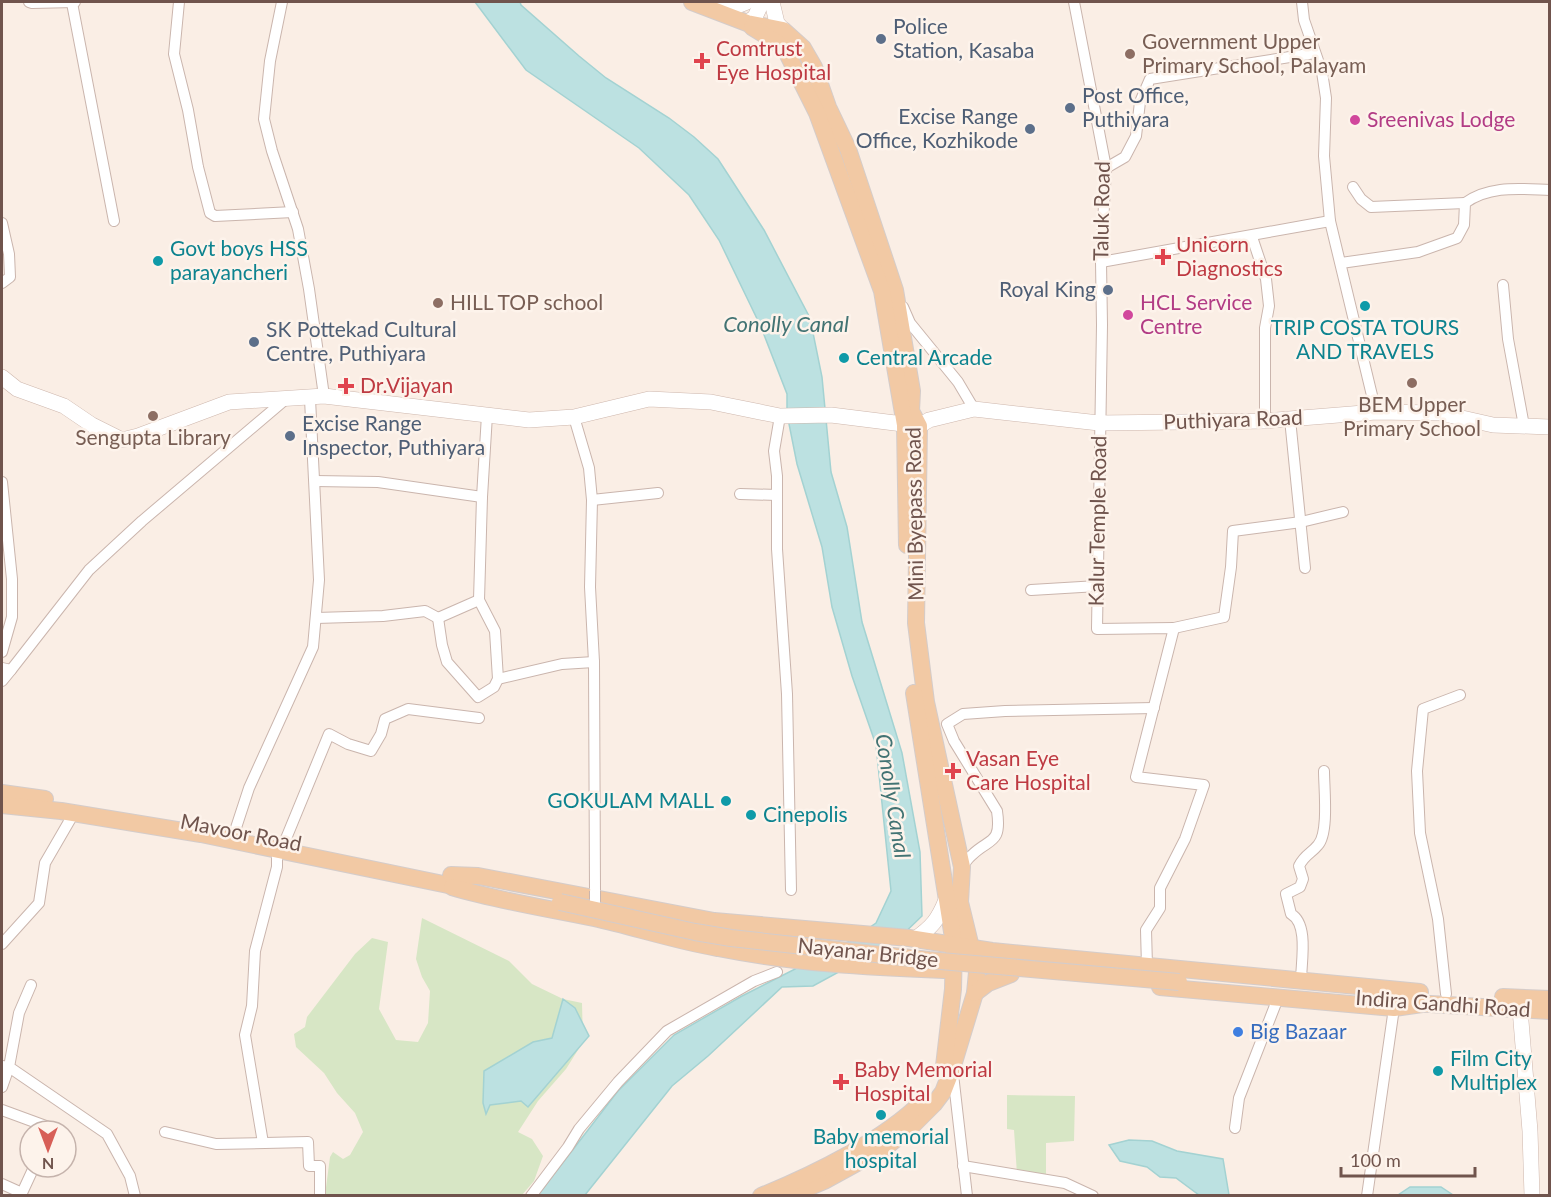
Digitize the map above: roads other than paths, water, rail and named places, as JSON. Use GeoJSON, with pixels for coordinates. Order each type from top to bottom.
{"type":"FeatureCollection","features":[{"type":"Feature","properties":{"kind":"main road"},"geometry":{"type":"LineString","coordinates":[[692,2],[747,23],[784,47],[818,113],[882,291],[912,426],[908,608],[915,702],[954,944],[949,1066],[931,1093],[915,1109],[789,1196]]}},
{"type":"Feature","properties":{"kind":"main road"},"geometry":{"type":"LineString","coordinates":[[747,23],[783,30]]}},
{"type":"Feature","properties":{"kind":"main road","name":"Mini Byepass Road"},"geometry":{"type":"LineString","coordinates":[[783,30],[802,48],[814,67],[828,107],[848,149],[895,290],[912,391],[916,623],[926,702],[962,867],[960,902],[971,947],[960,971],[975,993],[949,1066]]}},
{"type":"Feature","properties":{"kind":"main road","name":"Mavoor Road"},"geometry":{"type":"LineString","coordinates":[[2,793],[62,801],[560,902]]}},
{"type":"Feature","properties":{"kind":"main road","name":"Mavoor Road"},"geometry":{"type":"LineString","coordinates":[[2,805],[233,835]]}},
{"type":"Feature","properties":{"kind":"main road"},"geometry":{"type":"LineString","coordinates":[[450,880],[478,876],[714,921],[912,938],[971,947],[1300,981],[1421,998]]}},
{"type":"Feature","properties":{"kind":"main road"},"geometry":{"type":"LineString","coordinates":[[450,880],[485,897],[595,919],[716,948],[758,955],[783,966],[857,966],[1011,974],[1394,1008],[1421,998]]}},
{"type":"Feature","properties":{"kind":"main road","name":"Nayanar Bridge"},"geometry":{"type":"LineString","coordinates":[[560,902],[731,938],[929,960],[1179,982]]}},
{"type":"Feature","properties":{"kind":"main road"},"geometry":{"type":"LineString","coordinates":[[758,955],[751,949],[748,941],[751,935],[766,926]]}},
{"type":"Feature","properties":{"kind":"main road"},"geometry":{"type":"LineString","coordinates":[[975,993],[988,983],[1011,974]]}},
{"type":"Feature","properties":{"kind":"main road","name":"Indira Gandhi Road"},"geometry":{"type":"LineString","coordinates":[[1179,982],[1337,996],[1421,998],[1520,1010],[1550,1011]]}},
{"type":"Feature","properties":{"kind":"main road","name":"Indira Gandhi Road"},"geometry":{"type":"LineString","coordinates":[[1421,998],[1446,994],[1550,999]]}},
{"type":"Feature","properties":{"kind":"main road"},"geometry":{"type":"LineString","coordinates":[[761,1196],[822,1174]]}},
{"type":"Feature","properties":{"kind":"street"},"geometry":{"type":"LineString","coordinates":[[29,2],[74,2],[114,221]]}},
{"type":"Feature","properties":{"kind":"street"},"geometry":{"type":"LineString","coordinates":[[179,2],[174,54],[210,213],[215,216],[293,212]]}},
{"type":"Feature","properties":{"kind":"street"},"geometry":{"type":"LineString","coordinates":[[233,835],[249,788],[313,647],[319,580],[315,481],[317,397],[309,290],[293,212],[272,151],[264,118],[270,62],[282,2]]}},
{"type":"Feature","properties":{"kind":"street"},"geometry":{"type":"LineString","coordinates":[[717,10],[729,9],[747,2]]}},
{"type":"Feature","properties":{"kind":"street"},"geometry":{"type":"LineString","coordinates":[[747,23],[755,17],[762,2]]}},
{"type":"Feature","properties":{"kind":"street"},"geometry":{"type":"LineString","coordinates":[[772,2],[777,23],[783,30]]}},
{"type":"Feature","properties":{"kind":"street","name":"Taluk Road"},"geometry":{"type":"LineString","coordinates":[[1074,2],[1106,168],[1101,262],[1099,423]]}},
{"type":"Feature","properties":{"kind":"street"},"geometry":{"type":"LineString","coordinates":[[1302,2],[1304,20],[1322,72],[1326,98],[1324,156],[1330,221],[1376,412]]}},
{"type":"Feature","properties":{"kind":"street"},"geometry":{"type":"LineString","coordinates":[[1106,168],[1125,157],[1136,136],[1140,102],[1150,79],[1315,53]]}},
{"type":"Feature","properties":{"kind":"street"},"geometry":{"type":"LineString","coordinates":[[1353,187],[1371,207],[1465,203],[1477,195],[1510,188],[1550,190]]}},
{"type":"Feature","properties":{"kind":"street"},"geometry":{"type":"LineString","coordinates":[[1341,263],[1418,252],[1457,238],[1464,225],[1465,203]]}},
{"type":"Feature","properties":{"kind":"street"},"geometry":{"type":"LineString","coordinates":[[1101,262],[1252,237],[1330,221]]}},
{"type":"Feature","properties":{"kind":"street"},"geometry":{"type":"LineString","coordinates":[[2,224],[9,254],[10,277],[2,283]]}},
{"type":"Feature","properties":{"kind":"street"},"geometry":{"type":"LineString","coordinates":[[1252,237],[1266,279],[1269,306],[1266,328],[1266,421]]}},
{"type":"Feature","properties":{"kind":"street"},"geometry":{"type":"LineString","coordinates":[[1503,285],[1508,339],[1524,426]]}},
{"type":"Feature","properties":{"kind":"street"},"geometry":{"type":"LineString","coordinates":[[895,290],[910,323],[958,382],[974,409]]}},
{"type":"Feature","properties":{"kind":"street"},"geometry":{"type":"LineString","coordinates":[[2,377],[17,389],[64,406],[92,425],[122,440],[230,402],[317,397],[529,420],[574,417],[649,399],[711,402],[780,416],[831,415],[912,426]]}},
{"type":"Feature","properties":{"kind":"street"},"geometry":{"type":"LineString","coordinates":[[2,681],[6,669],[89,570],[142,521],[286,399]]}},
{"type":"Feature","properties":{"kind":"street","name":"Puthiyara Road"},"geometry":{"type":"LineString","coordinates":[[912,426],[974,409],[1099,423],[1266,421],[1376,412],[1440,413],[1493,425],[1550,427]]}},
{"type":"Feature","properties":{"kind":"street"},"geometry":{"type":"LineString","coordinates":[[316,618],[383,616],[425,610],[438,618],[447,662],[478,697],[494,687],[498,679],[495,631],[479,600],[487,415]]}},
{"type":"Feature","properties":{"kind":"street"},"geometry":{"type":"LineString","coordinates":[[780,416],[774,451],[777,549],[786,694],[791,890]]}},
{"type":"Feature","properties":{"kind":"street"},"geometry":{"type":"LineString","coordinates":[[574,417],[589,468],[592,500],[590,587],[594,662],[595,899]]}},
{"type":"Feature","properties":{"kind":"street"},"geometry":{"type":"LineString","coordinates":[[1290,419],[1305,568]]}},
{"type":"Feature","properties":{"kind":"street","name":"Kalur Temple Road"},"geometry":{"type":"LineString","coordinates":[[1099,423],[1097,629],[1174,628]]}},
{"type":"Feature","properties":{"kind":"street"},"geometry":{"type":"LineString","coordinates":[[315,481],[378,482],[482,497]]}},
{"type":"Feature","properties":{"kind":"street"},"geometry":{"type":"LineString","coordinates":[[2,482],[12,579],[12,617],[2,652]]}},
{"type":"Feature","properties":{"kind":"street"},"geometry":{"type":"LineString","coordinates":[[592,500],[658,493]]}},
{"type":"Feature","properties":{"kind":"street"},"geometry":{"type":"LineString","coordinates":[[740,494],[777,495]]}},
{"type":"Feature","properties":{"kind":"street"},"geometry":{"type":"LineString","coordinates":[[1147,966],[1146,930],[1160,908],[1160,888],[1185,839],[1204,785],[1136,777],[1174,628],[1224,617],[1233,531],[1301,522],[1343,512]]}},
{"type":"Feature","properties":{"kind":"street"},"geometry":{"type":"LineString","coordinates":[[1031,590],[1098,586]]}},
{"type":"Feature","properties":{"kind":"street"},"geometry":{"type":"LineString","coordinates":[[438,618],[479,600]]}},
{"type":"Feature","properties":{"kind":"street"},"geometry":{"type":"LineString","coordinates":[[498,679],[562,664],[594,662]]}},
{"type":"Feature","properties":{"kind":"street"},"geometry":{"type":"LineString","coordinates":[[1446,994],[1438,919],[1420,833],[1417,771],[1423,710],[1460,695]]}},
{"type":"Feature","properties":{"kind":"street"},"geometry":{"type":"LineString","coordinates":[[962,867],[973,854],[992,842],[999,825],[997,811],[954,741],[948,724],[963,714],[1154,708]]}},
{"type":"Feature","properties":{"kind":"street"},"geometry":{"type":"LineString","coordinates":[[262,1143],[245,1035],[252,1006],[255,951],[278,867],[281,845],[329,734],[348,744],[371,751],[381,734],[385,719],[408,709],[479,718]]}},
{"type":"Feature","properties":{"kind":"street"},"geometry":{"type":"LineString","coordinates":[[1300,981],[1301,924],[1297,917],[1291,914],[1286,894],[1300,887],[1303,879],[1299,866],[1304,856],[1318,845],[1323,834],[1324,771]]}},
{"type":"Feature","properties":{"kind":"street"},"geometry":{"type":"LineString","coordinates":[[2,945],[39,903],[45,863],[74,813]]}},
{"type":"Feature","properties":{"kind":"street"},"geometry":{"type":"LineString","coordinates":[[912,938],[932,927],[946,900]]}},
{"type":"Feature","properties":{"kind":"street"},"geometry":{"type":"LineString","coordinates":[[531,1196],[579,1129],[618,1082],[667,1031],[783,966]]}},
{"type":"Feature","properties":{"kind":"street"},"geometry":{"type":"LineString","coordinates":[[2,1087],[19,1012],[31,985]]}},
{"type":"Feature","properties":{"kind":"street"},"geometry":{"type":"LineString","coordinates":[[1235,1128],[1239,1098],[1278,998]]}},
{"type":"Feature","properties":{"kind":"street"},"geometry":{"type":"LineString","coordinates":[[1367,1196],[1394,1008]]}},
{"type":"Feature","properties":{"kind":"street"},"geometry":{"type":"LineString","coordinates":[[1520,1010],[1530,1131],[1532,1196]]}},
{"type":"Feature","properties":{"kind":"street"},"geometry":{"type":"LineString","coordinates":[[949,1066],[967,1196]]}},
{"type":"Feature","properties":{"kind":"street"},"geometry":{"type":"LineString","coordinates":[[5,1067],[107,1134],[130,1176],[135,1196]]}},
{"type":"Feature","properties":{"kind":"street"},"geometry":{"type":"LineString","coordinates":[[2,1110],[26,1119]]}},
{"type":"Feature","properties":{"kind":"street"},"geometry":{"type":"LineString","coordinates":[[165,1132],[216,1144],[308,1142],[309,1166],[320,1166],[320,1196]]}},
{"type":"Feature","properties":{"kind":"street"},"geometry":{"type":"LineString","coordinates":[[963,1166],[1065,1183],[1075,1192],[1093,1196]]}},
{"type":"Feature","properties":{"kind":"street"},"geometry":{"type":"LineString","coordinates":[[2,1184],[22,1193],[28,1179]]}},
{"type":"Feature","properties":{"kind":"water","name":"Conolly Canal"},"geometry":{"type":"Polygon","coordinates":[[[475,2],[520,2],[606,78],[669,118],[694,137],[718,159],[764,230],[810,318],[822,377],[831,472],[847,527],[862,622],[902,753],[920,852],[922,916],[896,941],[813,986],[782,987],[672,1086],[585,1195],[538,1195],[618,1091],[674,1035],[742,996],[848,942],[876,923],[891,891],[876,745],[852,676],[832,607],[822,547],[797,464],[787,414],[787,394],[761,327],[719,240],[689,195],[639,148],[526,70],[475,2]]]}},
{"type":"Feature","properties":{"kind":"water"},"geometry":{"type":"Polygon","coordinates":[[[563,999],[575,1008],[589,1036],[528,1107],[521,1101],[490,1105],[486,1114],[483,1103],[484,1071],[533,1042],[552,1038],[563,999]]]}},
{"type":"Feature","properties":{"kind":"water"},"geometry":{"type":"Polygon","coordinates":[[[1129,1140],[1152,1141],[1177,1151],[1223,1159],[1229,1195],[1199,1195],[1176,1178],[1160,1177],[1147,1167],[1120,1161],[1109,1145],[1129,1140]]]}},
{"type":"Feature","properties":{"kind":"water"},"geometry":{"type":"Polygon","coordinates":[[[1410,1187],[1441,1187],[1453,1195],[1398,1195],[1410,1187]]]}},
{"type":"Feature","properties":{"kind":"place","name":"Police Station, Kasaba"},"geometry":{"type":"Point","coordinates":[881,39]}},
{"type":"Feature","properties":{"kind":"place","name":"Government Upper Primary School, Palayam"},"geometry":{"type":"Point","coordinates":[1130,54]}},
{"type":"Feature","properties":{"kind":"place","name":"Comtrust Eye Hospital"},"geometry":{"type":"Point","coordinates":[702,61]}},
{"type":"Feature","properties":{"kind":"place","name":"Post Office, Puthiyara"},"geometry":{"type":"Point","coordinates":[1070,108]}},
{"type":"Feature","properties":{"kind":"place","name":"Sreenivas Lodge"},"geometry":{"type":"Point","coordinates":[1355,120]}},
{"type":"Feature","properties":{"kind":"place","name":"Excise Range Office, Kozhikode"},"geometry":{"type":"Point","coordinates":[1030,129]}},
{"type":"Feature","properties":{"kind":"place","name":"Unicorn Diagnostics"},"geometry":{"type":"Point","coordinates":[1163,257]}},
{"type":"Feature","properties":{"kind":"place","name":"Govt boys HSS parayancheri"},"geometry":{"type":"Point","coordinates":[158,261]}},
{"type":"Feature","properties":{"kind":"place","name":"Royal King"},"geometry":{"type":"Point","coordinates":[1108,290]}},
{"type":"Feature","properties":{"kind":"place","name":"HILL TOP school"},"geometry":{"type":"Point","coordinates":[438,303]}},
{"type":"Feature","properties":{"kind":"place","name":"TRIP COSTA TOURS AND TRAVELS"},"geometry":{"type":"Point","coordinates":[1365,306]}},
{"type":"Feature","properties":{"kind":"place","name":"HCL Service Centre"},"geometry":{"type":"Point","coordinates":[1128,315]}},
{"type":"Feature","properties":{"kind":"place","name":"SK Pottekad Cultural Centre, Puthiyara"},"geometry":{"type":"Point","coordinates":[254,342]}},
{"type":"Feature","properties":{"kind":"place","name":"Central Arcade"},"geometry":{"type":"Point","coordinates":[844,358]}},
{"type":"Feature","properties":{"kind":"place","name":"BEM Upper Primary School"},"geometry":{"type":"Point","coordinates":[1412,383]}},
{"type":"Feature","properties":{"kind":"place","name":"Dr.Vijayan"},"geometry":{"type":"Point","coordinates":[346,386]}},
{"type":"Feature","properties":{"kind":"place","name":"Sengupta Library"},"geometry":{"type":"Point","coordinates":[153,416]}},
{"type":"Feature","properties":{"kind":"place","name":"Excise Range Inspector, Puthiyara"},"geometry":{"type":"Point","coordinates":[290,436]}},
{"type":"Feature","properties":{"kind":"place","name":"Vasan Eye Care Hospital"},"geometry":{"type":"Point","coordinates":[953,771]}},
{"type":"Feature","properties":{"kind":"place","name":"GOKULAM MALL"},"geometry":{"type":"Point","coordinates":[726,801]}},
{"type":"Feature","properties":{"kind":"place","name":"Cinepolis"},"geometry":{"type":"Point","coordinates":[751,815]}},
{"type":"Feature","properties":{"kind":"place","name":"Big Bazaar"},"geometry":{"type":"Point","coordinates":[1238,1032]}},
{"type":"Feature","properties":{"kind":"place","name":"Film City Multiplex"},"geometry":{"type":"Point","coordinates":[1438,1071]}},
{"type":"Feature","properties":{"kind":"place","name":"Baby Memorial Hospital"},"geometry":{"type":"Point","coordinates":[841,1082]}},
{"type":"Feature","properties":{"kind":"place","name":"Baby memorial hospital"},"geometry":{"type":"Point","coordinates":[881,1115]}}]}
